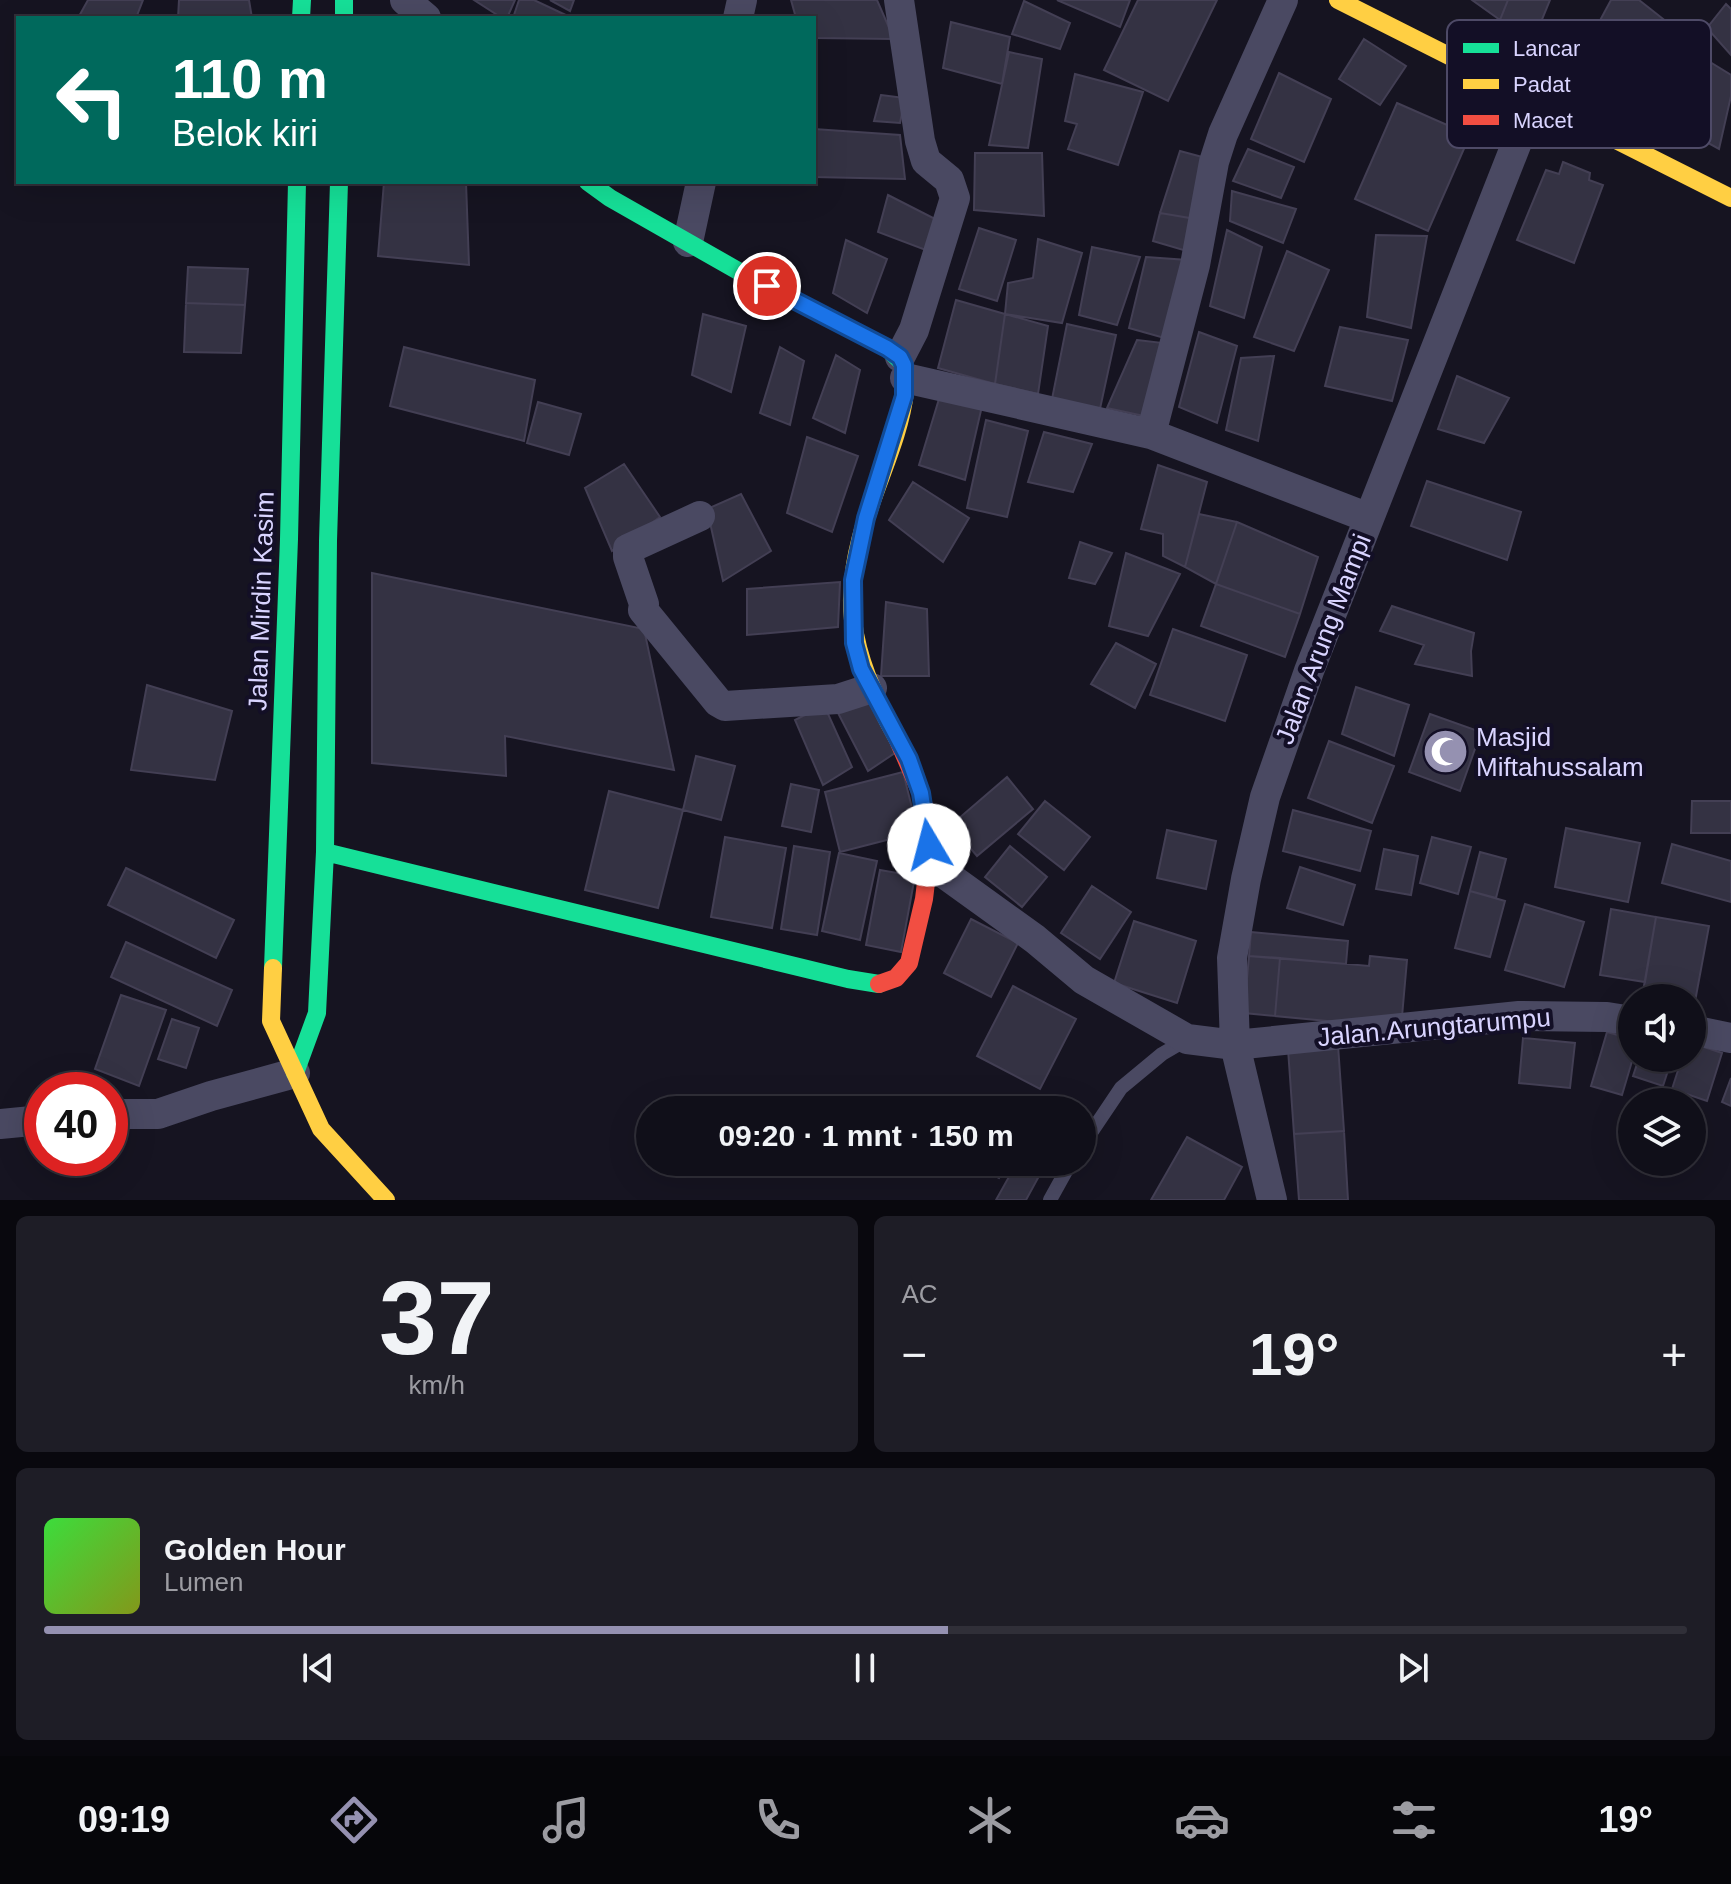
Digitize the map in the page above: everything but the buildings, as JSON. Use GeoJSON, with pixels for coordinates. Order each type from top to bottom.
{"type":"FeatureCollection","features":[{"type":"Feature","properties":{"kind":"main road"},"geometry":{"type":"LineString","coordinates":[[1338,0],[1447,55]]}},
{"type":"Feature","properties":{"kind":"main road"},"geometry":{"type":"LineString","coordinates":[[1632,148],[1731,198]]}},
{"type":"Feature","properties":{"kind":"main road","name":"Jalan Mirdin Kasim"},"geometry":{"type":"LineString","coordinates":[[295,1073],[317,1013],[325,852],[309,540],[297,184]]}},
{"type":"Feature","properties":{"kind":"main road","name":"Jalan Mirdin Kasim"},"geometry":{"type":"LineString","coordinates":[[295,1073],[271,1021],[339,184]]}},
{"type":"Feature","properties":{"kind":"main road"},"geometry":{"type":"LineString","coordinates":[[325,852],[879,984],[892,983],[902,976],[909,963],[931,864],[928,826],[909,759],[861,669],[854,643],[853,580],[866,518],[899,418],[902,367],[591,184]]}},
{"type":"Feature","properties":{"kind":"main road"},"geometry":{"type":"LineString","coordinates":[[295,1073],[321,1129],[386,1200]]}},
{"type":"Feature","properties":{"kind":"street"},"geometry":{"type":"LineString","coordinates":[[405,0],[424,16]]}},
{"type":"Feature","properties":{"kind":"street"},"geometry":{"type":"LineString","coordinates":[[899,0],[920,141],[926,161],[949,180],[955,198],[902,367],[1151,434],[1369,518]]}},
{"type":"Feature","properties":{"kind":"street"},"geometry":{"type":"LineString","coordinates":[[1151,434],[1195,265],[1214,162],[1223,134],[1283,0]]}},
{"type":"Feature","properties":{"kind":"street","name":"Jalan Arung Mampi"},"geometry":{"type":"LineString","coordinates":[[1272,1200],[1235,1045],[1232,958],[1246,879],[1265,797],[1309,671],[1515,148]]}},
{"type":"Feature","properties":{"kind":"street"},"geometry":{"type":"LineString","coordinates":[[688,242],[701,184]]}},
{"type":"Feature","properties":{"kind":"street"},"geometry":{"type":"LineString","coordinates":[[700,516],[628,549],[628,557],[644,604],[643,610],[718,702],[725,706],[838,699],[872,688]]}},
{"type":"Feature","properties":{"kind":"street"},"geometry":{"type":"LineString","coordinates":[[931,864],[1035,939],[1084,980],[1187,1039]]}},
{"type":"Feature","properties":{"kind":"street","name":"Jalan.Arungtarumpu"},"geometry":{"type":"LineString","coordinates":[[1187,1039],[1235,1045],[1519,1016],[1618,1019]]}},
{"type":"Feature","properties":{"kind":"street"},"geometry":{"type":"LineString","coordinates":[[1706,1033],[1731,1038]]}},
{"type":"Feature","properties":{"kind":"street"},"geometry":{"type":"LineString","coordinates":[[128,1114],[158,1114],[295,1073]]}},
{"type":"Feature","properties":{"kind":"street"},"geometry":{"type":"LineString","coordinates":[[0,1124],[24,1122]]}},
{"type":"Feature","properties":{"kind":"lane"},"geometry":{"type":"LineString","coordinates":[[1096,1125],[1121,1088],[1162,1054],[1187,1039]]}},
{"type":"Feature","properties":{"kind":"lane"},"geometry":{"type":"LineString","coordinates":[[1050,1200],[1063,1176]]}},
{"type":"Feature","properties":{"kind":"traffic: fast"},"geometry":{"type":"LineString","coordinates":[[301,16],[302,0]]}},
{"type":"Feature","properties":{"kind":"traffic: fast"},"geometry":{"type":"LineString","coordinates":[[344,0],[344,16]]}},
{"type":"Feature","properties":{"kind":"traffic: fast"},"geometry":{"type":"LineString","coordinates":[[273,968],[289,539],[297,184]]}},
{"type":"Feature","properties":{"kind":"traffic: fast"},"geometry":{"type":"LineString","coordinates":[[295,1073],[317,1013],[325,852],[328,541],[339,184]]}},
{"type":"Feature","properties":{"kind":"traffic: fast"},"geometry":{"type":"LineString","coordinates":[[591,184],[747,276],[887,348],[904,364],[905,392]]}},
{"type":"Feature","properties":{"kind":"traffic: fast"},"geometry":{"type":"LineString","coordinates":[[325,852],[879,984]]}},
{"type":"Feature","properties":{"kind":"traffic: slow"},"geometry":{"type":"LineString","coordinates":[[1338,0],[1447,55]]}},
{"type":"Feature","properties":{"kind":"traffic: slow"},"geometry":{"type":"LineString","coordinates":[[1632,148],[1731,198]]}},
{"type":"Feature","properties":{"kind":"traffic: slow"},"geometry":{"type":"LineString","coordinates":[[897,738],[880,706],[858,648],[852,594],[862,533],[896,432],[905,392]]}},
{"type":"Feature","properties":{"kind":"traffic: slow"},"geometry":{"type":"LineString","coordinates":[[273,968],[271,1021],[321,1129],[386,1200]]}},
{"type":"Feature","properties":{"kind":"traffic: jam"},"geometry":{"type":"LineString","coordinates":[[879,984],[896,978],[909,963],[924,899],[929,857],[926,814],[920,791],[897,738]]}},
{"type":"Feature","properties":{"kind":"place","name":"Masjid Miftahussalam"},"geometry":{"type":"Point","coordinates":[1445,752]}},
{"type":"Feature","properties":{"kind":"route"},"geometry":{"type":"LineString","coordinates":[[767,286],[887,348],[900,357],[904,365],[904,396],[866,518],[853,580],[852,613],[854,643],[861,669],[909,759],[921,793],[929,845]]}}]}
